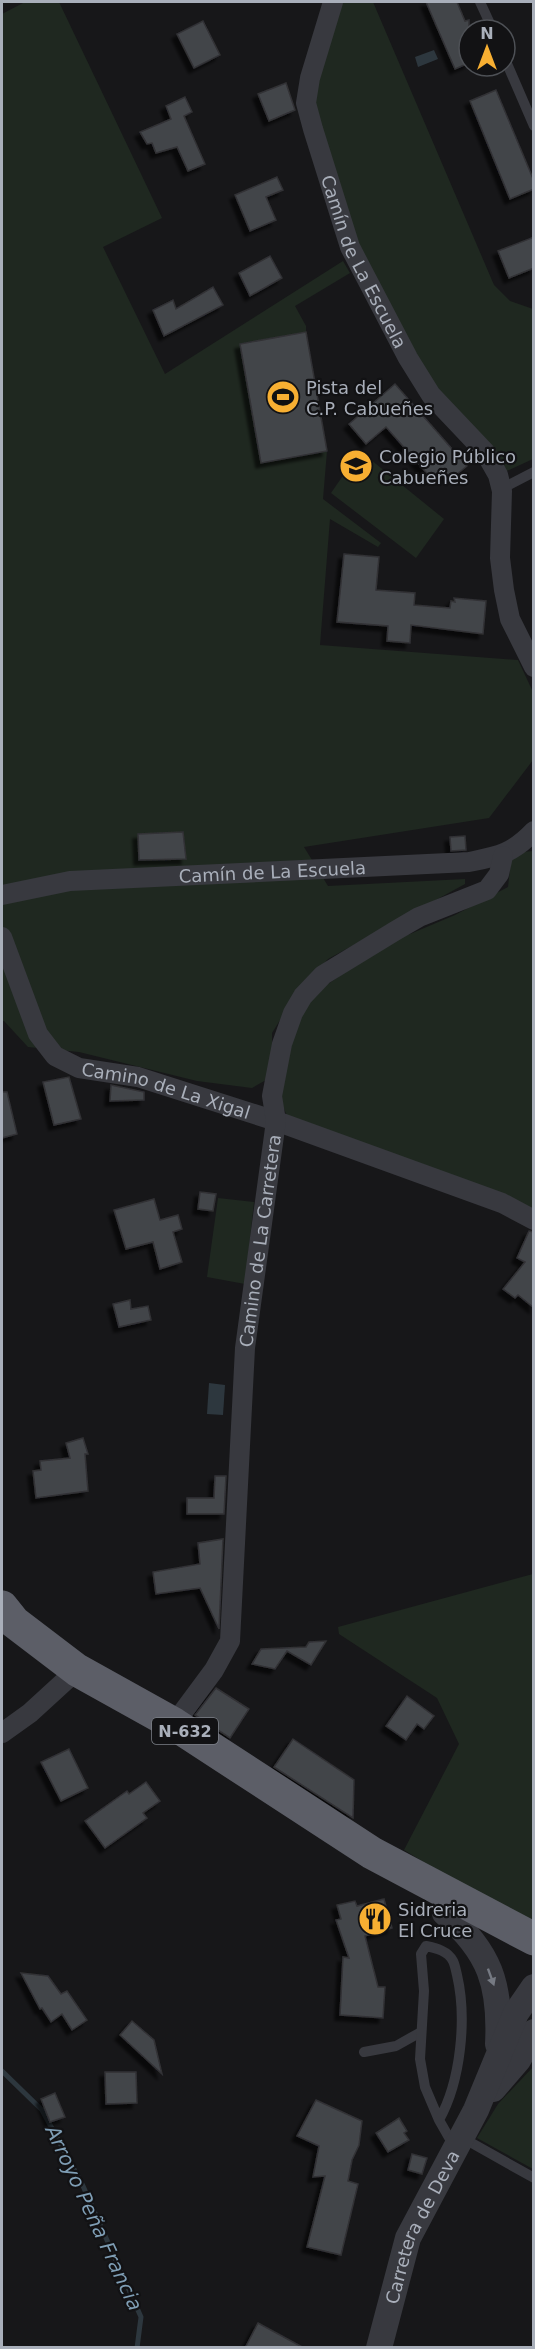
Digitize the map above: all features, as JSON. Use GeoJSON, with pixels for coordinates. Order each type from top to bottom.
{"type":"FeatureCollection","features":[{"type":"Feature","properties":{"kind":"highway","name":"N-632"},"geometry":{"type":"LineString","coordinates":[[2,1607],[14,1622],[77,1670],[174,1724],[452,1906]]}},
{"type":"Feature","properties":{"kind":"highway"},"geometry":{"type":"LineString","coordinates":[[452,1906],[534,1939]]}},
{"type":"Feature","properties":{"kind":"highway"},"geometry":{"type":"LineString","coordinates":[[452,1906],[534,1962]]}},
{"type":"Feature","properties":{"kind":"street","name":"Camín de La Escuela"},"geometry":{"type":"LineString","coordinates":[[333,2],[310,78],[306,104],[350,247],[408,358],[431,395],[486,452],[498,475],[501,489],[501,558],[504,590],[510,619],[534,667]]}},
{"type":"Feature","properties":{"kind":"street","name":"Camín de La Escuela"},"geometry":{"type":"LineString","coordinates":[[2,895],[70,881],[469,862],[502,856],[530,838]]}},
{"type":"Feature","properties":{"kind":"street","name":"Camino de La Carretera"},"geometry":{"type":"LineString","coordinates":[[174,1724],[214,1670],[230,1641],[245,1348],[276,1120],[272,1096],[282,1044],[293,1013],[303,996],[323,975],[419,917],[487,890],[499,874],[502,856]]}},
{"type":"Feature","properties":{"kind":"street","name":"Camino de La Xigal"},"geometry":{"type":"LineString","coordinates":[[2,937],[38,1034],[55,1056],[79,1068],[138,1077],[276,1120],[502,1203],[534,1220]]}},
{"type":"Feature","properties":{"kind":"street"},"geometry":{"type":"LineString","coordinates":[[2,1733],[30,1713],[77,1670]]}},
{"type":"Feature","properties":{"kind":"street"},"geometry":{"type":"LineString","coordinates":[[452,1906],[476,1916],[534,1949]]}},
{"type":"Feature","properties":{"kind":"street"},"geometry":{"type":"LineString","coordinates":[[452,1906],[476,1942],[492,1977],[516,2056]]}},
{"type":"Feature","properties":{"kind":"street"},"geometry":{"type":"LineString","coordinates":[[516,2056],[516,2013],[534,1987]]}},
{"type":"Feature","properties":{"kind":"street"},"geometry":{"type":"LineString","coordinates":[[516,2056],[534,2032]]}},
{"type":"Feature","properties":{"kind":"street","name":"Carretera de Deva"},"geometry":{"type":"LineString","coordinates":[[380,2348],[408,2238],[476,2110],[516,2056]]}},
{"type":"Feature","properties":{"kind":"lane"},"geometry":{"type":"LineString","coordinates":[[480,2],[487,18]]}},
{"type":"Feature","properties":{"kind":"lane"},"geometry":{"type":"LineString","coordinates":[[513,78],[534,126]]}},
{"type":"Feature","properties":{"kind":"lane"},"geometry":{"type":"LineString","coordinates":[[501,489],[534,472]]}},
{"type":"Feature","properties":{"kind":"lane"},"geometry":{"type":"LineString","coordinates":[[439,2120],[447,2106],[459,2061],[461,1993],[453,1960],[440,1949],[426,1946],[421,1954],[424,1990],[420,2059],[425,2087],[439,2120],[458,2143],[534,2178]]}},
{"type":"Feature","properties":{"kind":"lane"},"geometry":{"type":"LineString","coordinates":[[364,2052],[396,2046],[421,2032]]}},
{"type":"Feature","properties":{"kind":"shaded area"},"geometry":{"type":"Polygon","coordinates":[[[25,2],[59,2],[162,218],[103,247],[165,374],[343,261],[350,273],[295,306],[306,326],[306,332],[240,344],[261,462],[327,451],[323,499],[381,543],[378,547],[330,519],[320,645],[518,660],[533,692],[533,760],[489,818],[304,847],[328,886],[465,879],[465,884],[328,959],[295,996],[272,1033],[272,1058],[266,1080],[252,1088],[197,1081],[79,1052],[28,1047],[2,1021],[2,14],[25,2]],[[182,832],[138,834],[139,860],[186,859],[182,832]]]}},
{"type":"Feature","properties":{"kind":"shaded area"},"geometry":{"type":"Polygon","coordinates":[[[333,2],[373,2],[494,285],[510,301],[533,309],[533,459],[498,475],[431,395],[350,247],[313,129],[310,78],[333,2]]]}},
{"type":"Feature","properties":{"kind":"shaded area"},"geometry":{"type":"Polygon","coordinates":[[[434,50],[438,59],[418,67],[415,57],[434,50]]]}},
{"type":"Feature","properties":{"kind":"shaded area"},"geometry":{"type":"Polygon","coordinates":[[[360,451],[444,519],[416,558],[331,493],[360,451]]]}},
{"type":"Feature","properties":{"kind":"shaded area"},"geometry":{"type":"Polygon","coordinates":[[[533,851],[533,1210],[287,1116],[278,1094],[293,1034],[308,998],[384,945],[455,915],[508,887],[511,860],[522,852],[533,851]]]}},
{"type":"Feature","properties":{"kind":"shaded area"},"geometry":{"type":"Polygon","coordinates":[[[218,1198],[254,1202],[245,1284],[207,1277],[218,1198]]]}},
{"type":"Feature","properties":{"kind":"shaded area"},"geometry":{"type":"Polygon","coordinates":[[[209,1383],[225,1385],[223,1415],[207,1414],[209,1383]]]}},
{"type":"Feature","properties":{"kind":"shaded area"},"geometry":{"type":"Polygon","coordinates":[[[533,1574],[533,1923],[466,1888],[404,1850],[459,1744],[437,1698],[339,1634],[338,1627],[533,1574]]]}},
{"type":"Feature","properties":{"kind":"shaded area"},"geometry":{"type":"Polygon","coordinates":[[[533,2067],[533,2169],[477,2138],[498,2104],[533,2067]]]}},
{"type":"Feature","properties":{"kind":"building"},"geometry":{"type":"Polygon","coordinates":[[[426,2],[457,2],[464,18],[457,18],[457,68],[455,69],[426,2]]]}},
{"type":"Feature","properties":{"kind":"building"},"geometry":{"type":"Polygon","coordinates":[[[203,21],[220,55],[194,68],[177,34],[203,21]]]}},
{"type":"Feature","properties":{"kind":"building"},"geometry":{"type":"Polygon","coordinates":[[[286,83],[295,110],[269,121],[258,94],[286,83]]]}},
{"type":"Feature","properties":{"kind":"building"},"geometry":{"type":"Polygon","coordinates":[[[496,90],[534,181],[534,189],[510,199],[470,101],[496,90]]]}},
{"type":"Feature","properties":{"kind":"building"},"geometry":{"type":"Polygon","coordinates":[[[185,97],[192,112],[184,116],[205,164],[188,171],[177,147],[156,153],[152,143],[147,144],[140,132],[171,119],[166,106],[185,97]]]}},
{"type":"Feature","properties":{"kind":"building"},"geometry":{"type":"Polygon","coordinates":[[[277,177],[283,190],[266,197],[276,220],[250,231],[235,195],[277,177]]]}},
{"type":"Feature","properties":{"kind":"building"},"geometry":{"type":"Polygon","coordinates":[[[534,237],[534,268],[509,278],[498,251],[534,237]]]}},
{"type":"Feature","properties":{"kind":"building"},"geometry":{"type":"Polygon","coordinates":[[[270,256],[282,278],[250,296],[239,273],[270,256]]]}},
{"type":"Feature","properties":{"kind":"building"},"geometry":{"type":"Polygon","coordinates":[[[213,287],[223,305],[164,336],[153,310],[173,300],[176,309],[213,287]]]}},
{"type":"Feature","properties":{"kind":"building","name":"Pista del C.P. Cabueñes"},"geometry":{"type":"Polygon","coordinates":[[[306,332],[327,451],[261,463],[240,344],[306,332]]]}},
{"type":"Feature","properties":{"kind":"building"},"geometry":{"type":"Polygon","coordinates":[[[395,384],[467,466],[451,479],[446,473],[442,476],[439,473],[432,479],[386,427],[366,444],[349,424],[395,384]]]}},
{"type":"Feature","properties":{"kind":"building"},"geometry":{"type":"Polygon","coordinates":[[[344,554],[379,557],[376,590],[415,593],[414,605],[450,608],[451,601],[455,602],[454,598],[486,601],[483,634],[411,625],[410,643],[387,641],[388,626],[337,622],[344,554]]]}},
{"type":"Feature","properties":{"kind":"building"},"geometry":{"type":"Polygon","coordinates":[[[183,832],[186,859],[139,860],[138,834],[183,832]]]}},
{"type":"Feature","properties":{"kind":"building"},"geometry":{"type":"Polygon","coordinates":[[[465,836],[466,850],[451,851],[450,837],[465,836]]]}},
{"type":"Feature","properties":{"kind":"building"},"geometry":{"type":"Polygon","coordinates":[[[69,1077],[81,1119],[54,1125],[43,1082],[69,1077]]]}},
{"type":"Feature","properties":{"kind":"building"},"geometry":{"type":"Polygon","coordinates":[[[111,1085],[144,1092],[144,1100],[110,1101],[111,1085]]]}},
{"type":"Feature","properties":{"kind":"building"},"geometry":{"type":"Polygon","coordinates":[[[2,1092],[7,1092],[17,1134],[2,1138],[2,1092]]]}},
{"type":"Feature","properties":{"kind":"building"},"geometry":{"type":"Polygon","coordinates":[[[200,1192],[216,1194],[213,1211],[198,1209],[200,1192]]]}},
{"type":"Feature","properties":{"kind":"building"},"geometry":{"type":"Polygon","coordinates":[[[154,1199],[160,1220],[178,1215],[182,1229],[173,1232],[182,1262],[160,1269],[153,1242],[126,1249],[114,1210],[154,1199]]]}},
{"type":"Feature","properties":{"kind":"building"},"geometry":{"type":"Polygon","coordinates":[[[529,1231],[534,1232],[534,1308],[518,1295],[515,1298],[503,1289],[525,1262],[517,1258],[529,1231]]]}},
{"type":"Feature","properties":{"kind":"building"},"geometry":{"type":"Polygon","coordinates":[[[130,1300],[131,1309],[148,1306],[151,1320],[119,1327],[113,1304],[130,1300]]]}},
{"type":"Feature","properties":{"kind":"building"},"geometry":{"type":"Polygon","coordinates":[[[83,1438],[88,1454],[85,1454],[88,1491],[36,1498],[33,1471],[41,1470],[40,1461],[70,1458],[66,1443],[83,1438]]]}},
{"type":"Feature","properties":{"kind":"building"},"geometry":{"type":"Polygon","coordinates":[[[215,1476],[226,1476],[224,1514],[187,1514],[187,1498],[214,1498],[215,1476]]]}},
{"type":"Feature","properties":{"kind":"building"},"geometry":{"type":"Polygon","coordinates":[[[223,1539],[219,1629],[200,1588],[156,1594],[153,1572],[200,1564],[198,1543],[223,1539]]]}},
{"type":"Feature","properties":{"kind":"building"},"geometry":{"type":"Polygon","coordinates":[[[326,1641],[311,1665],[287,1651],[275,1669],[252,1664],[261,1649],[306,1647],[309,1642],[326,1641]]]}},
{"type":"Feature","properties":{"kind":"building"},"geometry":{"type":"Polygon","coordinates":[[[216,1688],[249,1709],[230,1738],[195,1715],[216,1688]]]}},
{"type":"Feature","properties":{"kind":"building"},"geometry":{"type":"Polygon","coordinates":[[[407,1696],[434,1716],[424,1729],[417,1724],[406,1740],[386,1726],[407,1696]]]}},
{"type":"Feature","properties":{"kind":"building"},"geometry":{"type":"Polygon","coordinates":[[[293,1739],[354,1780],[353,1818],[274,1767],[293,1739]]]}},
{"type":"Feature","properties":{"kind":"building"},"geometry":{"type":"Polygon","coordinates":[[[69,1749],[88,1788],[61,1801],[41,1762],[69,1749]]]}},
{"type":"Feature","properties":{"kind":"building"},"geometry":{"type":"Polygon","coordinates":[[[146,1782],[160,1801],[143,1813],[147,1818],[105,1848],[85,1821],[127,1791],[129,1794],[146,1782]]]}},
{"type":"Feature","properties":{"kind":"building"},"geometry":{"type":"Polygon","coordinates":[[[384,1899],[392,1928],[365,1936],[378,1987],[385,1987],[383,2018],[340,2015],[343,1957],[349,1958],[336,1920],[341,1919],[337,1905],[355,1901],[357,1906],[384,1899]]]}},
{"type":"Feature","properties":{"kind":"building"},"geometry":{"type":"Polygon","coordinates":[[[21,1973],[48,1976],[61,1994],[67,1991],[87,2020],[72,2030],[62,2014],[51,2022],[42,2008],[40,2009],[21,1973]]]}},
{"type":"Feature","properties":{"kind":"building"},"geometry":{"type":"Polygon","coordinates":[[[132,2021],[154,2040],[162,2074],[120,2035],[132,2021]]]}},
{"type":"Feature","properties":{"kind":"building"},"geometry":{"type":"Polygon","coordinates":[[[105,2072],[136,2072],[137,2103],[106,2104],[105,2072]]]}},
{"type":"Feature","properties":{"kind":"building"},"geometry":{"type":"Polygon","coordinates":[[[55,2093],[65,2117],[50,2122],[41,2099],[55,2093]]]}},
{"type":"Feature","properties":{"kind":"building"},"geometry":{"type":"Polygon","coordinates":[[[316,2100],[362,2121],[359,2145],[352,2160],[348,2181],[358,2184],[341,2255],[307,2247],[325,2176],[313,2177],[319,2146],[297,2136],[316,2100]]]}},
{"type":"Feature","properties":{"kind":"building"},"geometry":{"type":"Polygon","coordinates":[[[399,2118],[407,2131],[404,2133],[409,2140],[388,2152],[376,2133],[399,2118]]]}},
{"type":"Feature","properties":{"kind":"building"},"geometry":{"type":"Polygon","coordinates":[[[412,2154],[427,2158],[422,2174],[408,2170],[412,2154]]]}},
{"type":"Feature","properties":{"kind":"building"},"geometry":{"type":"Polygon","coordinates":[[[258,2323],[304,2348],[245,2348],[258,2323]]]}},
{"type":"Feature","properties":{"kind":"waterway","name":"Arroyo Peña Francia"},"geometry":{"type":"LineString","coordinates":[[2,2071],[42,2110],[83,2186],[141,2317],[137,2348]]}},
{"type":"Feature","properties":{"kind":"place","name":"Pista del C.P. Cabueñes"},"geometry":{"type":"Point","coordinates":[283,397]}},
{"type":"Feature","properties":{"kind":"place","name":"Colegio Público Cabueñes"},"geometry":{"type":"Point","coordinates":[356,466]}},
{"type":"Feature","properties":{"kind":"place","name":"Sidreria El Cruce"},"geometry":{"type":"Point","coordinates":[375,1919]}}]}
